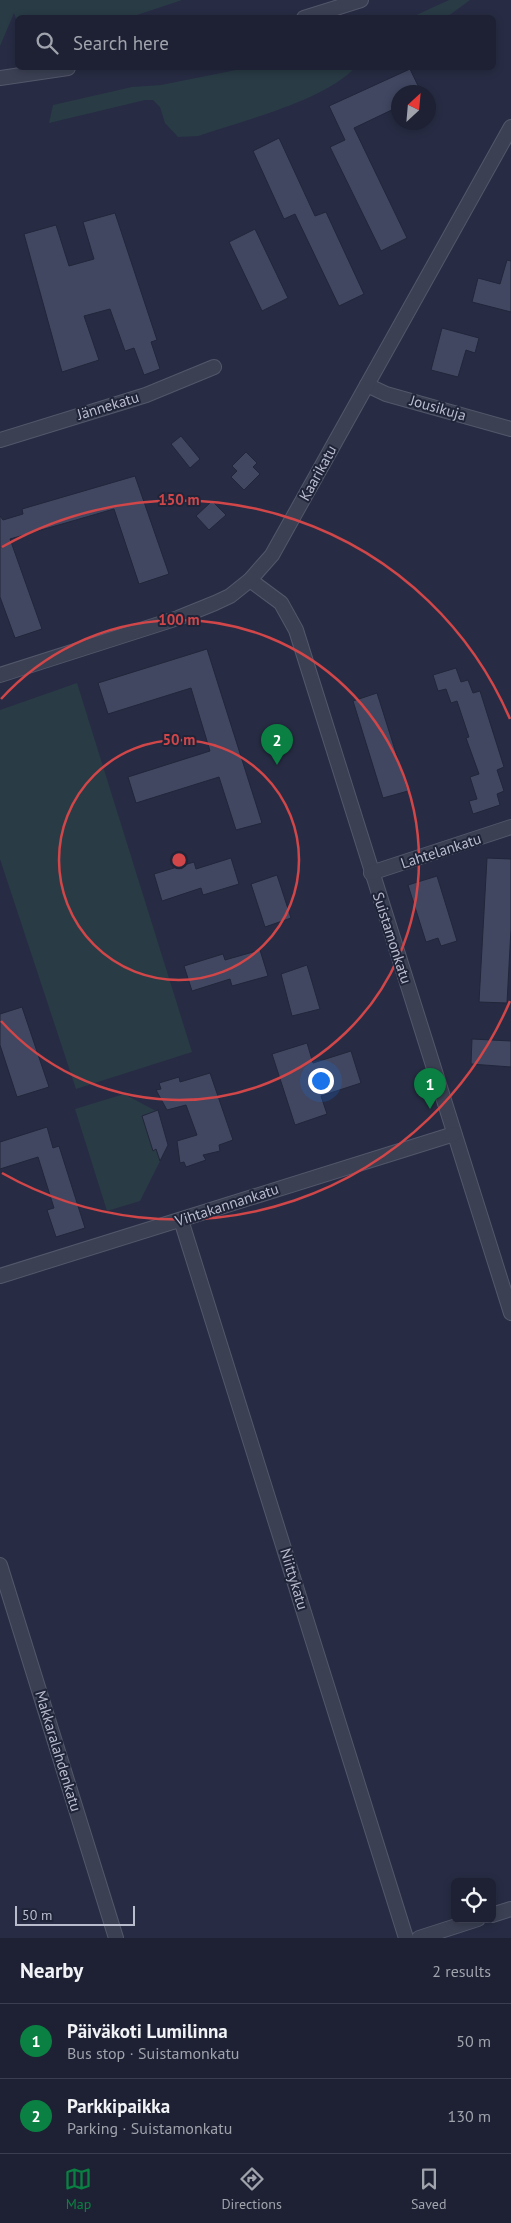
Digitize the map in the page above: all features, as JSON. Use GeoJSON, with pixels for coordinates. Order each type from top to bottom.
{"type":"FeatureCollection","features":[{"type":"Feature","properties":{"kind":"street"},"geometry":{"type":"LineString","coordinates":[[314,15],[362,0]]}},
{"type":"Feature","properties":{"kind":"street"},"geometry":{"type":"LineString","coordinates":[[0,78],[54,70]]}},
{"type":"Feature","properties":{"kind":"street","name":"Kaarikatu"},"geometry":{"type":"LineString","coordinates":[[0,675],[197,612],[230,596],[250,580],[272,554],[511,127]]}},
{"type":"Feature","properties":{"kind":"street","name":"Jännekatu"},"geometry":{"type":"LineString","coordinates":[[0,440],[146,395],[214,367]]}},
{"type":"Feature","properties":{"kind":"street","name":"Jousikuja"},"geometry":{"type":"LineString","coordinates":[[367,385],[386,394],[511,429]]}},
{"type":"Feature","properties":{"kind":"street","name":"Suistamonkatu"},"geometry":{"type":"LineString","coordinates":[[250,580],[281,603],[291,618],[511,1313]]}},
{"type":"Feature","properties":{"kind":"street","name":"Lahtelankatu"},"geometry":{"type":"LineString","coordinates":[[371,873],[511,827]]}},
{"type":"Feature","properties":{"kind":"street","name":"Vihtakannankatu"},"geometry":{"type":"LineString","coordinates":[[0,1276],[454,1134]]}},
{"type":"Feature","properties":{"kind":"street","name":"Niittykatu"},"geometry":{"type":"LineString","coordinates":[[181,1220],[406,1938]]}},
{"type":"Feature","properties":{"kind":"street","name":"Makkaralahdenkatu"},"geometry":{"type":"LineString","coordinates":[[0,1564],[116,1938]]}},
{"type":"Feature","properties":{"kind":"street"},"geometry":{"type":"LineString","coordinates":[[496,1914],[511,1909]]}},
{"type":"Feature","properties":{"kind":"street"},"geometry":{"type":"LineString","coordinates":[[419,1938],[466,1923]]}},
{"type":"Feature","properties":{"kind":"shaded area"},"geometry":{"type":"Polygon","coordinates":[[[0,0],[182,0],[137,15],[15,16],[14,13],[0,46],[0,0]]]}},
{"type":"Feature","properties":{"kind":"shaded area"},"geometry":{"type":"Polygon","coordinates":[[[449,0],[470,0],[450,15],[416,15],[449,0]]]}},
{"type":"Feature","properties":{"kind":"shaded area"},"geometry":{"type":"Polygon","coordinates":[[[236,70],[352,70],[323,91],[303,100],[198,136],[178,137],[165,123],[160,107],[153,100],[145,100],[49,123],[53,105],[132,87],[161,85],[236,70]]]}},
{"type":"Feature","properties":{"kind":"shaded area"},"geometry":{"type":"Polygon","coordinates":[[[77,683],[192,1052],[76,1089],[0,859],[0,710],[77,683]]]}},
{"type":"Feature","properties":{"kind":"shaded area"},"geometry":{"type":"Polygon","coordinates":[[[124,1094],[158,1112],[168,1145],[140,1201],[107,1211],[75,1109],[124,1094]]]}},
{"type":"Feature","properties":{"kind":"building"},"geometry":{"type":"Polygon","coordinates":[[[410,70],[418,85],[391,85],[391,110],[354,128],[407,238],[381,251],[330,147],[345,140],[329,106],[410,70]]]}},
{"type":"Feature","properties":{"kind":"building"},"geometry":{"type":"Polygon","coordinates":[[[279,138],[315,216],[326,212],[364,294],[339,306],[295,214],[284,219],[253,151],[279,138]]]}},
{"type":"Feature","properties":{"kind":"building"},"geometry":{"type":"Polygon","coordinates":[[[115,213],[157,340],[151,342],[160,369],[144,375],[134,348],[125,351],[110,309],[84,316],[99,360],[62,372],[24,234],[56,225],[69,266],[94,259],[83,222],[115,213]]]}},
{"type":"Feature","properties":{"kind":"building"},"geometry":{"type":"Polygon","coordinates":[[[255,229],[288,298],[262,311],[229,242],[255,229]]]}},
{"type":"Feature","properties":{"kind":"building"},"geometry":{"type":"Polygon","coordinates":[[[507,260],[511,261],[511,312],[472,302],[478,278],[500,284],[507,260]]]}},
{"type":"Feature","properties":{"kind":"building"},"geometry":{"type":"Polygon","coordinates":[[[442,328],[479,338],[475,353],[466,350],[458,377],[431,370],[442,328]]]}},
{"type":"Feature","properties":{"kind":"building"},"geometry":{"type":"Polygon","coordinates":[[[181,436],[200,459],[190,468],[171,444],[181,436]]]}},
{"type":"Feature","properties":{"kind":"building"},"geometry":{"type":"Polygon","coordinates":[[[246,452],[257,463],[253,467],[260,474],[244,490],[231,477],[237,471],[232,466],[246,452]]]}},
{"type":"Feature","properties":{"kind":"building"},"geometry":{"type":"Polygon","coordinates":[[[135,476],[169,574],[139,584],[114,509],[10,539],[42,629],[15,638],[0,597],[0,516],[3,520],[23,514],[22,509],[135,476]]]}},
{"type":"Feature","properties":{"kind":"building"},"geometry":{"type":"Polygon","coordinates":[[[212,501],[226,515],[209,530],[196,516],[212,501]]]}},
{"type":"Feature","properties":{"kind":"building"},"geometry":{"type":"Polygon","coordinates":[[[207,649],[262,823],[236,830],[219,777],[136,803],[128,777],[210,751],[191,688],[108,714],[98,683],[207,649]]]}},
{"type":"Feature","properties":{"kind":"building"},"geometry":{"type":"Polygon","coordinates":[[[456,668],[461,682],[468,680],[473,693],[480,691],[504,767],[497,770],[504,791],[497,794],[500,805],[473,814],[469,801],[477,799],[470,777],[479,774],[466,738],[469,737],[457,701],[451,703],[446,689],[438,691],[433,675],[456,668]]]}},
{"type":"Feature","properties":{"kind":"building"},"geometry":{"type":"Polygon","coordinates":[[[377,693],[408,791],[383,798],[353,701],[377,693]]]}},
{"type":"Feature","properties":{"kind":"building"},"geometry":{"type":"Polygon","coordinates":[[[231,858],[239,884],[203,895],[201,888],[162,901],[154,874],[194,862],[196,869],[231,858]]]}},
{"type":"Feature","properties":{"kind":"building"},"geometry":{"type":"Polygon","coordinates":[[[487,858],[511,859],[511,929],[507,1003],[479,1002],[487,858]]]}},
{"type":"Feature","properties":{"kind":"building"},"geometry":{"type":"Polygon","coordinates":[[[277,875],[291,918],[265,927],[251,884],[277,875]]]}},
{"type":"Feature","properties":{"kind":"building"},"geometry":{"type":"Polygon","coordinates":[[[437,876],[457,941],[441,946],[438,938],[426,942],[408,885],[437,876]]]}},
{"type":"Feature","properties":{"kind":"building"},"geometry":{"type":"Polygon","coordinates":[[[260,950],[268,976],[232,986],[230,979],[192,991],[184,966],[223,954],[225,960],[260,950]]]}},
{"type":"Feature","properties":{"kind":"building"},"geometry":{"type":"Polygon","coordinates":[[[307,965],[320,1009],[292,1016],[281,974],[307,965]]]}},
{"type":"Feature","properties":{"kind":"building"},"geometry":{"type":"Polygon","coordinates":[[[22,1007],[49,1087],[17,1097],[0,1045],[0,1014],[22,1007]]]}},
{"type":"Feature","properties":{"kind":"building"},"geometry":{"type":"Polygon","coordinates":[[[472,1039],[511,1041],[511,1067],[471,1064],[472,1039]]]}},
{"type":"Feature","properties":{"kind":"building"},"geometry":{"type":"Polygon","coordinates":[[[307,1043],[313,1063],[351,1051],[361,1083],[321,1096],[327,1114],[295,1125],[272,1054],[307,1043]]]}},
{"type":"Feature","properties":{"kind":"building"},"geometry":{"type":"Polygon","coordinates":[[[210,1073],[233,1140],[219,1145],[220,1151],[203,1155],[206,1160],[186,1167],[184,1162],[180,1163],[177,1141],[197,1135],[186,1105],[167,1110],[156,1090],[161,1089],[159,1083],[179,1077],[180,1082],[210,1073]]]}},
{"type":"Feature","properties":{"kind":"building"},"geometry":{"type":"Polygon","coordinates":[[[158,1110],[168,1145],[160,1161],[156,1149],[153,1151],[142,1116],[158,1110]]]}},
{"type":"Feature","properties":{"kind":"building"},"geometry":{"type":"Polygon","coordinates":[[[47,1127],[53,1148],[59,1146],[85,1228],[56,1237],[47,1210],[54,1208],[38,1157],[0,1169],[0,1142],[47,1127]]]}},
{"type":"Feature","properties":{"kind":"place","name":"Parkkipaikka"},"geometry":{"type":"Point","coordinates":[277,765]}},
{"type":"Feature","properties":{"kind":"place","name":"Päiväkoti Lumilinna"},"geometry":{"type":"Point","coordinates":[430,1109]}}]}
